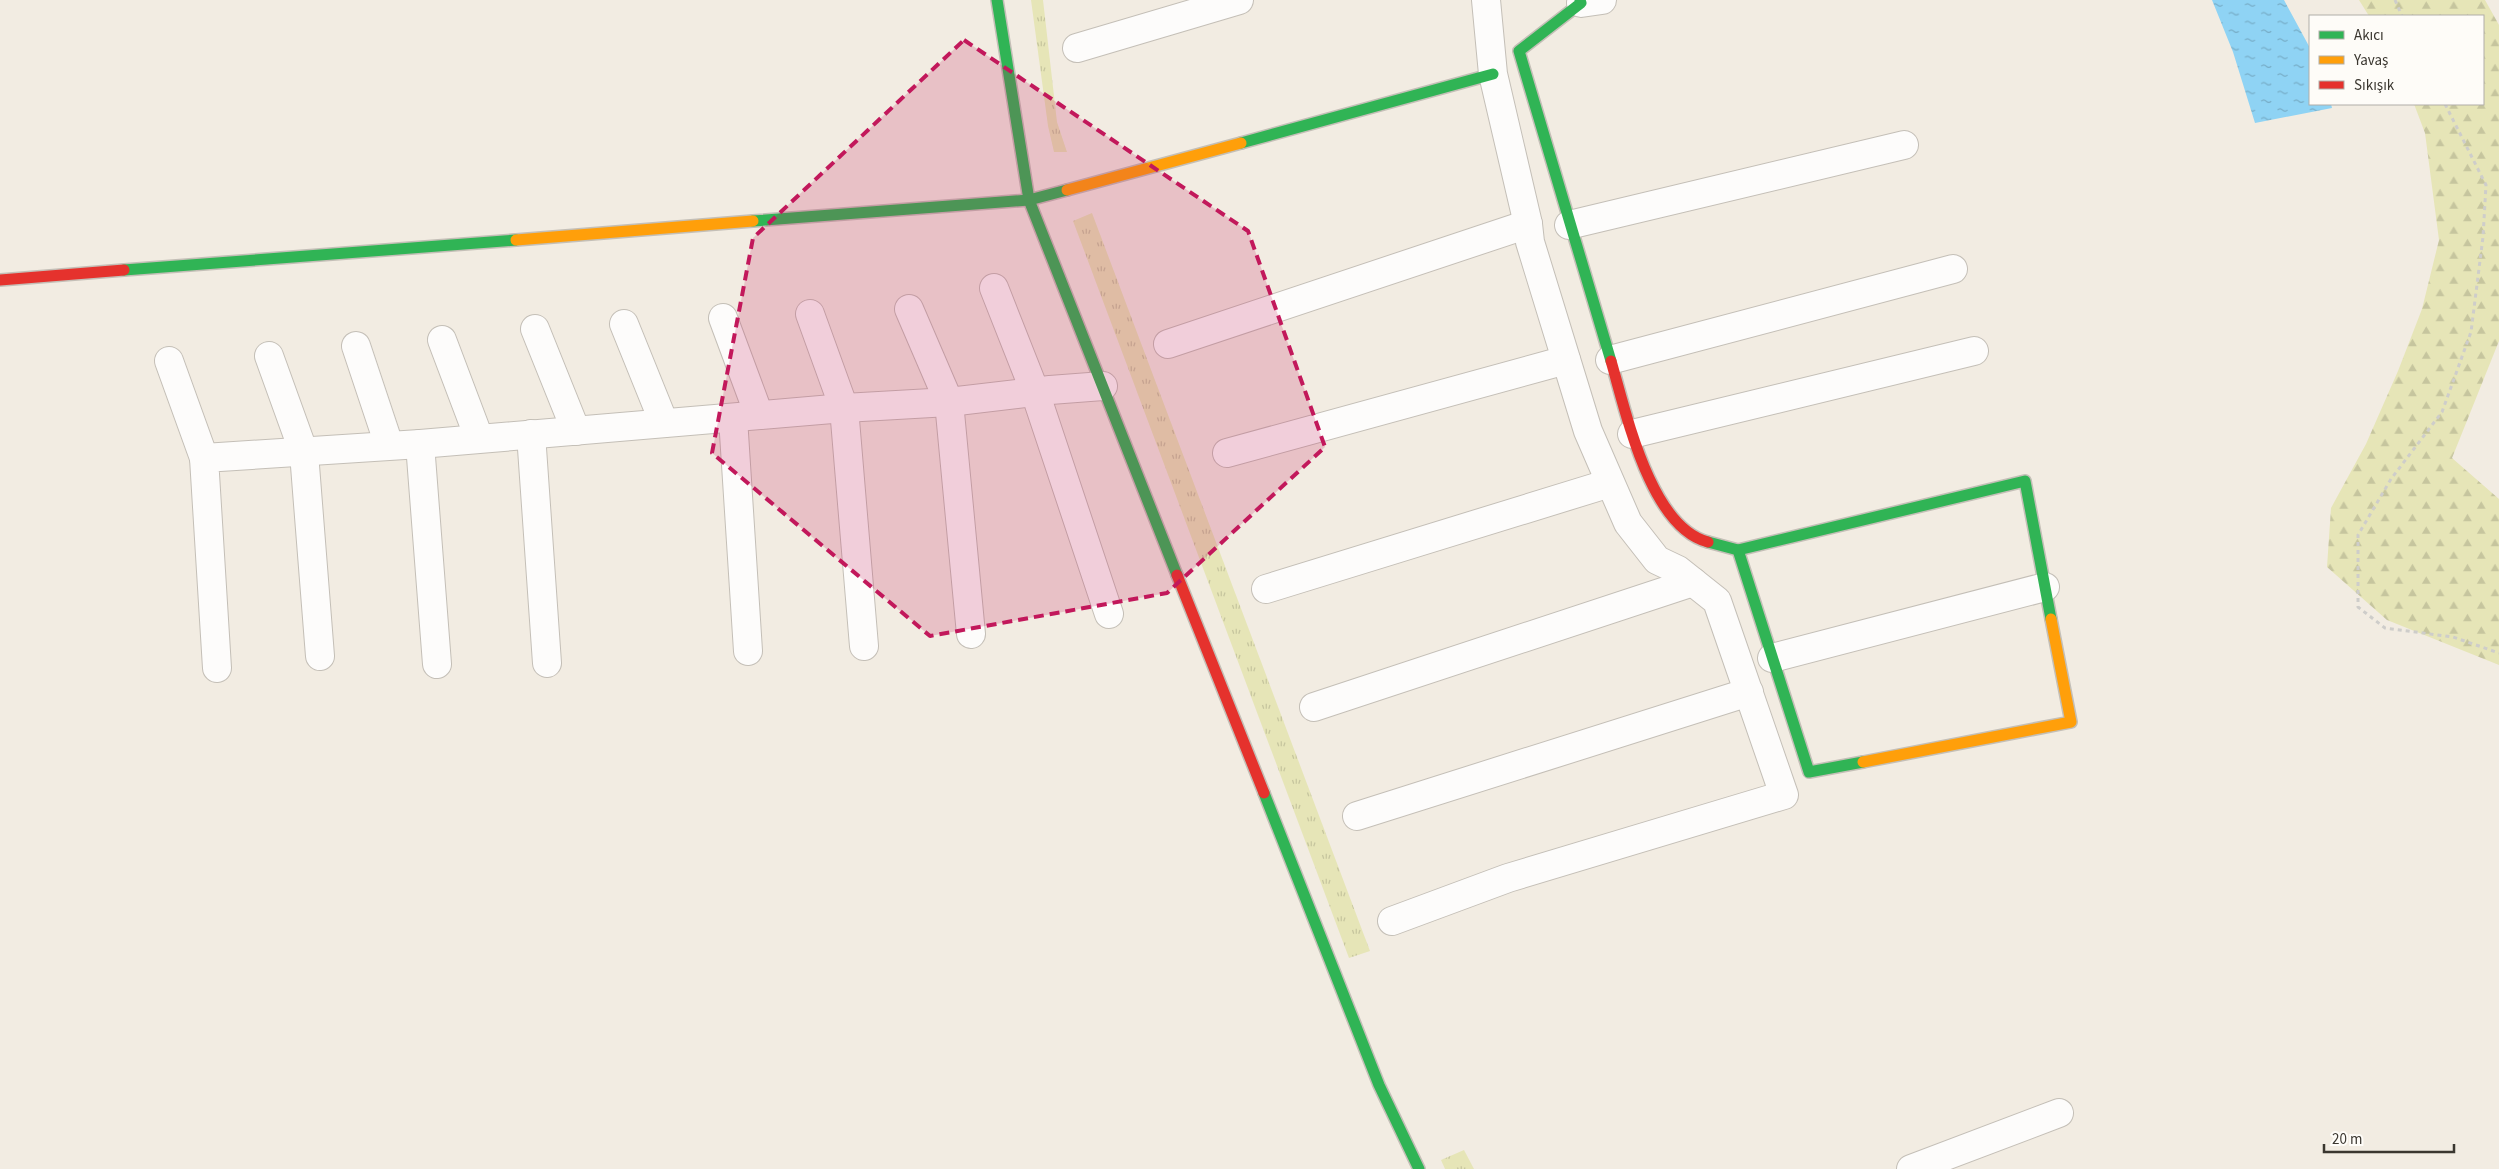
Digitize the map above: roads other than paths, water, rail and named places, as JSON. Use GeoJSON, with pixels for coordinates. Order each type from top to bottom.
{"type":"FeatureCollection","features":[{"type":"Feature","properties":{"kind":"street"},"geometry":{"type":"LineString","coordinates":[[997,0],[1030,200],[1379,1085],[1419,1169]]}},
{"type":"Feature","properties":{"kind":"street"},"geometry":{"type":"LineString","coordinates":[[1077,48],[1239,0]]}},
{"type":"Feature","properties":{"kind":"street"},"geometry":{"type":"LineString","coordinates":[[1392,921],[1508,878],[1784,796],[1717,601],[1678,570],[1657,560],[1628,523],[1588,431],[1530,242],[1528,224],[1493,74],[1486,0]]}},
{"type":"Feature","properties":{"kind":"street"},"geometry":{"type":"LineString","coordinates":[[1587,1],[1519,51],[1632,434],[1651,482],[1669,516],[1699,540],[1738,550],[2025,481],[2071,722],[1809,772],[1738,550]]}},
{"type":"Feature","properties":{"kind":"street"},"geometry":{"type":"LineString","coordinates":[[0,280],[1030,200],[1493,74]]}},
{"type":"Feature","properties":{"kind":"street"},"geometry":{"type":"LineString","coordinates":[[1569,225],[1904,145]]}},
{"type":"Feature","properties":{"kind":"street"},"geometry":{"type":"LineString","coordinates":[[1168,344],[1528,224]]}},
{"type":"Feature","properties":{"kind":"street"},"geometry":{"type":"LineString","coordinates":[[1610,360],[1953,269]]}},
{"type":"Feature","properties":{"kind":"street"},"geometry":{"type":"LineString","coordinates":[[994,288],[1035,392],[1108,614]]}},
{"type":"Feature","properties":{"kind":"street"},"geometry":{"type":"LineString","coordinates":[[909,310],[949,402],[971,634]]}},
{"type":"Feature","properties":{"kind":"street"},"geometry":{"type":"LineString","coordinates":[[810,314],[844,408],[864,646]]}},
{"type":"Feature","properties":{"kind":"street"},"geometry":{"type":"LineString","coordinates":[[723,318],[746,417],[748,651]]}},
{"type":"Feature","properties":{"kind":"street"},"geometry":{"type":"LineString","coordinates":[[624,324],[664,423]]}},
{"type":"Feature","properties":{"kind":"street"},"geometry":{"type":"LineString","coordinates":[[535,329],[576,431]]}},
{"type":"Feature","properties":{"kind":"street"},"geometry":{"type":"LineString","coordinates":[[442,340],[480,438]]}},
{"type":"Feature","properties":{"kind":"street"},"geometry":{"type":"LineString","coordinates":[[356,346],[389,445]]}},
{"type":"Feature","properties":{"kind":"street"},"geometry":{"type":"LineString","coordinates":[[1632,434],[1974,351]]}},
{"type":"Feature","properties":{"kind":"street"},"geometry":{"type":"LineString","coordinates":[[269,356],[304,453],[320,656]]}},
{"type":"Feature","properties":{"kind":"street"},"geometry":{"type":"LineString","coordinates":[[1227,453],[1566,360]]}},
{"type":"Feature","properties":{"kind":"street"},"geometry":{"type":"LineString","coordinates":[[169,361],[204,458],[216,668]]}},
{"type":"Feature","properties":{"kind":"street"},"geometry":{"type":"LineString","coordinates":[[204,458],[304,453],[844,408],[949,402],[1103,386]]}},
{"type":"Feature","properties":{"kind":"street"},"geometry":{"type":"LineString","coordinates":[[530,434],[547,663]]}},
{"type":"Feature","properties":{"kind":"street"},"geometry":{"type":"LineString","coordinates":[[420,444],[437,664]]}},
{"type":"Feature","properties":{"kind":"street"},"geometry":{"type":"LineString","coordinates":[[1266,588],[1610,482]]}},
{"type":"Feature","properties":{"kind":"street"},"geometry":{"type":"LineString","coordinates":[[1314,707],[1692,582]]}},
{"type":"Feature","properties":{"kind":"street"},"geometry":{"type":"LineString","coordinates":[[1772,658],[2045,587]]}},
{"type":"Feature","properties":{"kind":"street"},"geometry":{"type":"LineString","coordinates":[[1357,816],[1748,692]]}},
{"type":"Feature","properties":{"kind":"street"},"geometry":{"type":"LineString","coordinates":[[1912,1169],[2059,1114]]}},
{"type":"Feature","properties":{"kind":"water"},"geometry":{"type":"Polygon","coordinates":[[[2212,0],[2284,0],[2309,46],[2309,105],[2331,105],[2332,108],[2255,123],[2233,52],[2212,0]]]}}]}
